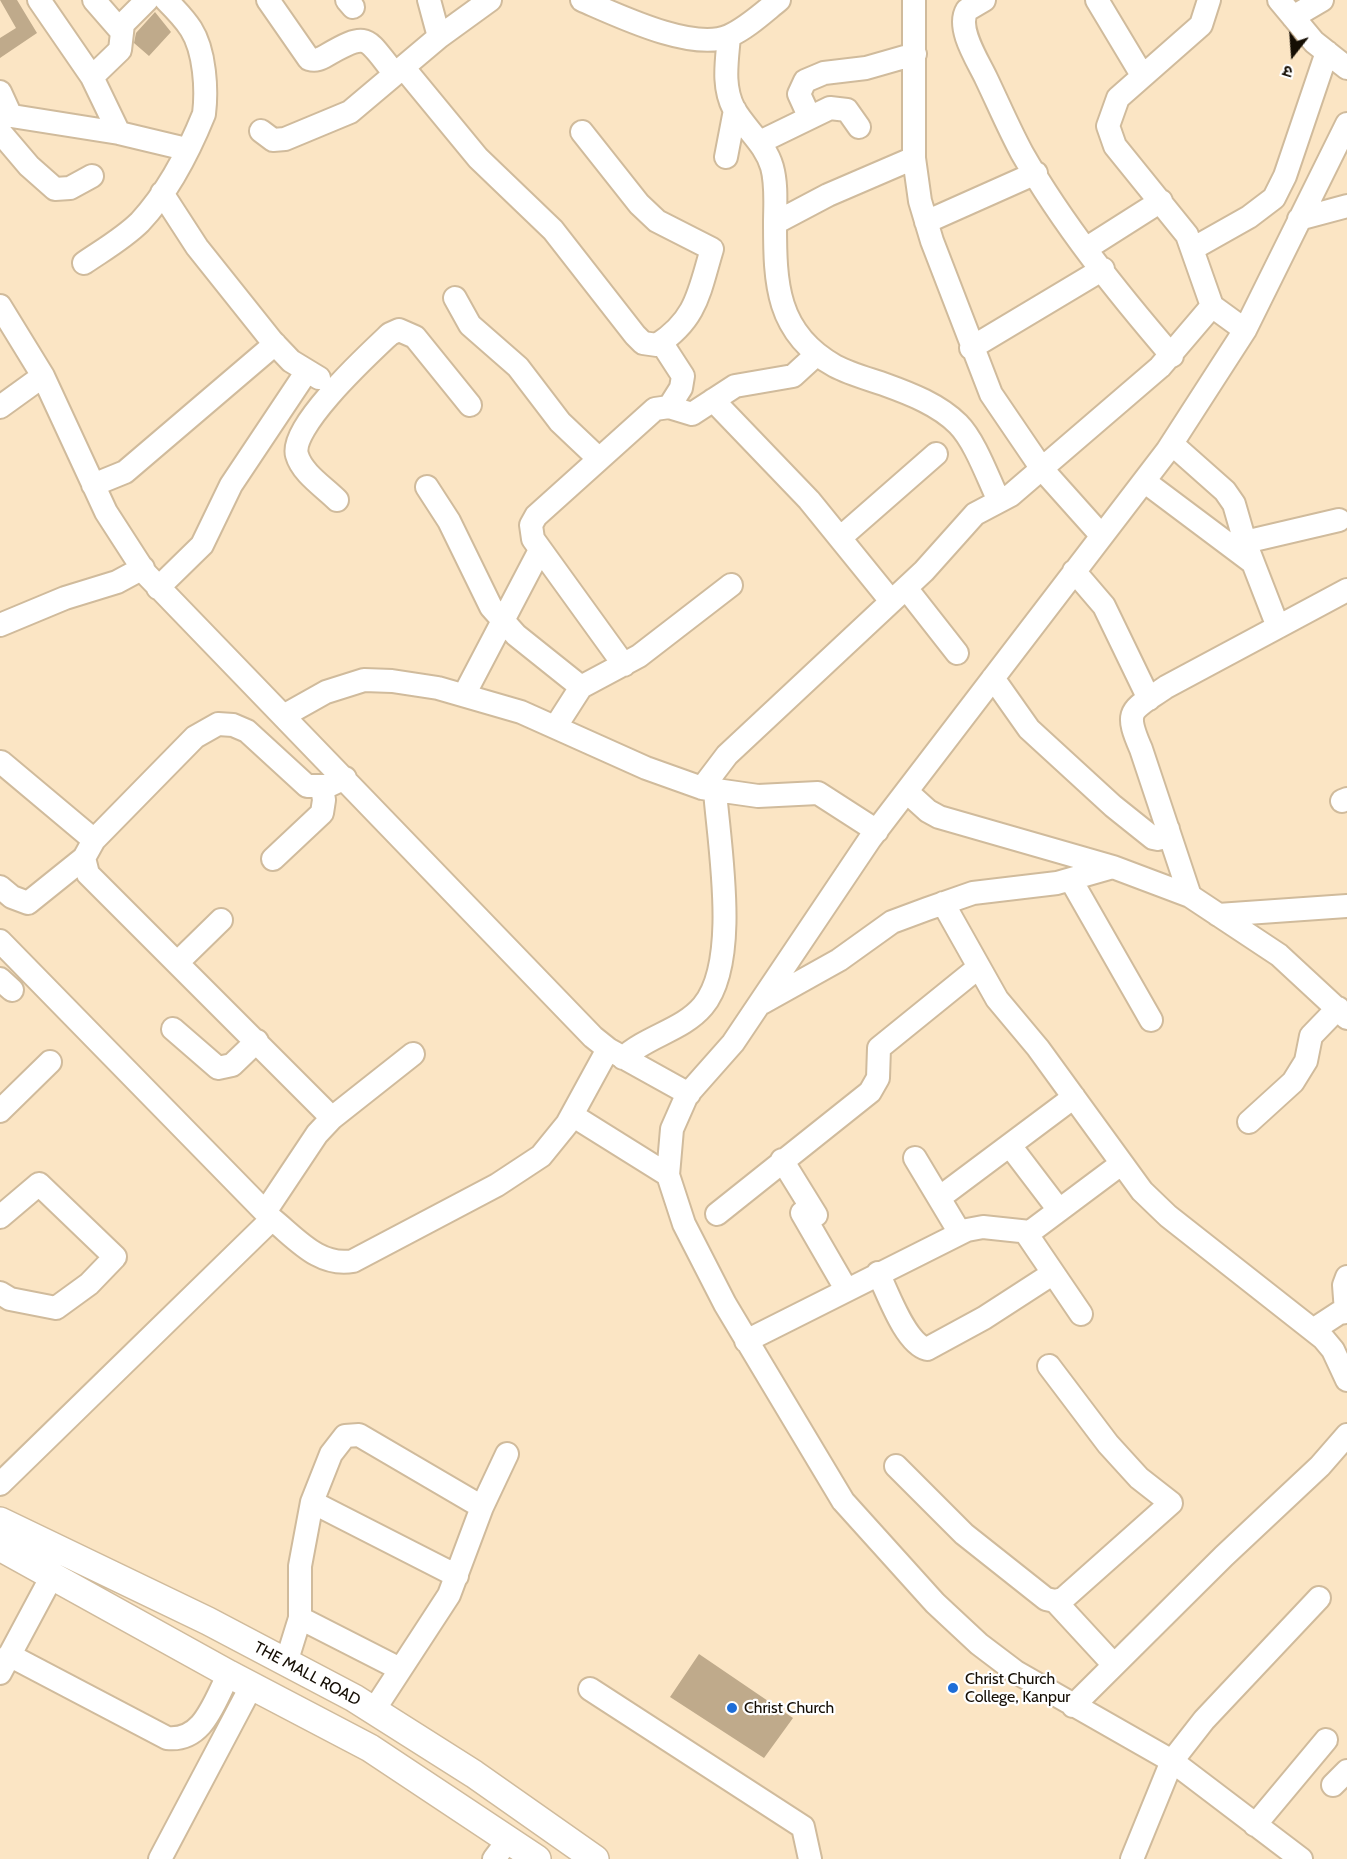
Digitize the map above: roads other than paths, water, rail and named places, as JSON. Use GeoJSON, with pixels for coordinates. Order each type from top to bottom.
{"type":"FeatureCollection","features":[{"type":"Feature","properties":{"kind":"main road","name":"THE MALL ROAD"},"geometry":{"type":"LineString","coordinates":[[0,1521],[208,1621],[381,1714],[549,1825],[595,1859]]}},
{"type":"Feature","properties":{"kind":"main road"},"geometry":{"type":"LineString","coordinates":[[0,1547],[370,1748],[501,1849],[537,1859]]}},
{"type":"Feature","properties":{"kind":"street"},"geometry":{"type":"LineString","coordinates":[[39,0],[92,77],[119,133]]}},
{"type":"Feature","properties":{"kind":"street"},"geometry":{"type":"LineString","coordinates":[[94,0],[121,30]]}},
{"type":"Feature","properties":{"kind":"street"},"geometry":{"type":"LineString","coordinates":[[92,77],[120,50],[121,30],[129,17],[147,0]]}},
{"type":"Feature","properties":{"kind":"street"},"geometry":{"type":"LineString","coordinates":[[84,263],[138,223],[162,193],[199,126],[206,101],[200,54],[193,31],[166,0]]}},
{"type":"Feature","properties":{"kind":"street"},"geometry":{"type":"LineString","coordinates":[[268,0],[309,59],[319,59],[352,40],[359,39],[374,48],[399,71],[478,158],[553,230],[635,336],[650,346],[661,342],[685,324],[695,305],[712,249],[657,221],[639,204],[582,132]]}},
{"type":"Feature","properties":{"kind":"street"},"geometry":{"type":"LineString","coordinates":[[429,0],[439,37]]}},
{"type":"Feature","properties":{"kind":"street"},"geometry":{"type":"LineString","coordinates":[[261,131],[268,138],[278,140],[332,121],[350,112],[439,37],[490,0]]}},
{"type":"Feature","properties":{"kind":"street"},"geometry":{"type":"LineString","coordinates":[[914,0],[914,158],[926,222],[971,348],[991,394],[1042,469],[1101,535]]}},
{"type":"Feature","properties":{"kind":"street"},"geometry":{"type":"LineString","coordinates":[[984,0],[967,10],[963,22],[975,55],[1023,153],[1134,311],[1173,356]]}},
{"type":"Feature","properties":{"kind":"street"},"geometry":{"type":"LineString","coordinates":[[1097,0],[1142,75]]}},
{"type":"Feature","properties":{"kind":"street"},"geometry":{"type":"LineString","coordinates":[[1209,0],[1201,25],[1118,98],[1108,126],[1115,146],[1182,228],[1194,248],[1212,306],[1245,330]]}},
{"type":"Feature","properties":{"kind":"street"},"geometry":{"type":"LineString","coordinates":[[596,3],[650,27],[697,40],[729,36],[770,3]]}},
{"type":"Feature","properties":{"kind":"street"},"geometry":{"type":"LineString","coordinates":[[1301,5],[1314,42],[1347,68]]}},
{"type":"Feature","properties":{"kind":"street"},"geometry":{"type":"LineString","coordinates":[[729,36],[726,85],[735,110],[760,142],[772,169],[775,275],[788,320],[801,339],[836,367],[922,399],[953,420],[969,441],[999,501]]}},
{"type":"Feature","properties":{"kind":"street"},"geometry":{"type":"LineString","coordinates":[[1194,248],[1249,217],[1274,198],[1286,176],[1327,52]]}},
{"type":"Feature","properties":{"kind":"street"},"geometry":{"type":"LineString","coordinates":[[809,116],[799,94],[806,81],[824,73],[866,68],[915,54]]}},
{"type":"Feature","properties":{"kind":"street"},"geometry":{"type":"LineString","coordinates":[[0,92],[4,121],[29,166],[55,189],[69,188],[92,176]]}},
{"type":"Feature","properties":{"kind":"street"},"geometry":{"type":"LineString","coordinates":[[760,142],[809,116],[830,108],[847,110],[859,127]]}},
{"type":"Feature","properties":{"kind":"street"},"geometry":{"type":"LineString","coordinates":[[726,157],[735,110]]}},
{"type":"Feature","properties":{"kind":"street"},"geometry":{"type":"LineString","coordinates":[[4,121],[119,133],[186,149]]}},
{"type":"Feature","properties":{"kind":"street"},"geometry":{"type":"LineString","coordinates":[[1301,1859],[1172,1761],[1016,1672],[979,1644],[935,1604],[851,1509],[746,1341],[684,1224],[672,1194],[668,1175],[672,1129],[679,1110],[689,1094],[733,1043],[877,831],[1172,444],[1245,330],[1347,124]]}},
{"type":"Feature","properties":{"kind":"street"},"geometry":{"type":"LineString","coordinates":[[775,223],[828,195],[914,158]]}},
{"type":"Feature","properties":{"kind":"street"},"geometry":{"type":"LineString","coordinates":[[926,222],[1036,173]]}},
{"type":"Feature","properties":{"kind":"street"},"geometry":{"type":"LineString","coordinates":[[162,193],[197,247],[291,362],[336,386]]}},
{"type":"Feature","properties":{"kind":"street"},"geometry":{"type":"LineString","coordinates":[[1088,248],[1161,201]]}},
{"type":"Feature","properties":{"kind":"street"},"geometry":{"type":"LineString","coordinates":[[1299,219],[1347,206]]}},
{"type":"Feature","properties":{"kind":"street"},"geometry":{"type":"LineString","coordinates":[[971,348],[1103,269]]}},
{"type":"Feature","properties":{"kind":"street"},"geometry":{"type":"LineString","coordinates":[[454,298],[470,325],[518,367],[554,414],[598,458]]}},
{"type":"Feature","properties":{"kind":"street"},"geometry":{"type":"LineString","coordinates":[[0,306],[43,376],[106,512],[142,568],[158,588],[345,778],[474,916],[616,1054],[689,1094]]}},
{"type":"Feature","properties":{"kind":"street"},"geometry":{"type":"LineString","coordinates":[[0,941],[268,1215],[317,1256],[341,1263],[353,1261],[525,1169],[556,1141],[616,1054],[690,1018],[703,1006],[717,981],[724,939],[725,915],[708,789],[727,755],[898,595],[975,514],[1011,495],[1173,356],[1212,306]]}},
{"type":"Feature","properties":{"kind":"street"},"geometry":{"type":"LineString","coordinates":[[337,500],[303,467],[297,454],[300,436],[336,386],[390,334],[399,330],[415,337],[470,405]]}},
{"type":"Feature","properties":{"kind":"street"},"geometry":{"type":"LineString","coordinates":[[661,342],[683,376],[681,388],[669,407]]}},
{"type":"Feature","properties":{"kind":"street"},"geometry":{"type":"LineString","coordinates":[[93,485],[125,472],[275,344]]}},
{"type":"Feature","properties":{"kind":"street"},"geometry":{"type":"LineString","coordinates":[[624,665],[540,550],[531,531],[537,516],[598,458],[655,409],[669,407],[692,414],[735,386],[793,376],[817,354]]}},
{"type":"Feature","properties":{"kind":"street"},"geometry":{"type":"LineString","coordinates":[[158,588],[202,545],[231,485],[307,372]]}},
{"type":"Feature","properties":{"kind":"street"},"geometry":{"type":"LineString","coordinates":[[0,407],[43,376]]}},
{"type":"Feature","properties":{"kind":"street"},"geometry":{"type":"LineString","coordinates":[[713,400],[809,500],[840,538],[957,653]]}},
{"type":"Feature","properties":{"kind":"street"},"geometry":{"type":"LineString","coordinates":[[1172,444],[1230,497],[1278,627]]}},
{"type":"Feature","properties":{"kind":"street"},"geometry":{"type":"LineString","coordinates":[[840,538],[936,454]]}},
{"type":"Feature","properties":{"kind":"street"},"geometry":{"type":"LineString","coordinates":[[1144,481],[1249,552]]}},
{"type":"Feature","properties":{"kind":"street"},"geometry":{"type":"LineString","coordinates":[[427,487],[449,521],[491,607],[516,635],[580,687]]}},
{"type":"Feature","properties":{"kind":"street"},"geometry":{"type":"LineString","coordinates":[[1249,552],[1339,520]]}},
{"type":"Feature","properties":{"kind":"street"},"geometry":{"type":"LineString","coordinates":[[464,694],[540,550]]}},
{"type":"Feature","properties":{"kind":"street"},"geometry":{"type":"LineString","coordinates":[[0,625],[65,598],[117,582],[142,568]]}},
{"type":"Feature","properties":{"kind":"street"},"geometry":{"type":"LineString","coordinates":[[1074,571],[1104,606],[1149,699]]}},
{"type":"Feature","properties":{"kind":"street"},"geometry":{"type":"LineString","coordinates":[[556,726],[580,687],[624,665],[731,585]]}},
{"type":"Feature","properties":{"kind":"street"},"geometry":{"type":"LineString","coordinates":[[1190,896],[1131,726],[1134,711],[1149,699],[1211,661],[1347,590]]}},
{"type":"Feature","properties":{"kind":"street"},"geometry":{"type":"LineString","coordinates":[[993,678],[1029,729],[1113,806],[1153,838],[1158,839],[1168,829]]}},
{"type":"Feature","properties":{"kind":"street"},"geometry":{"type":"LineString","coordinates":[[285,716],[326,692],[364,680],[392,681],[464,694],[521,712],[646,768],[708,789],[758,796],[818,793],[877,831]]}},
{"type":"Feature","properties":{"kind":"street"},"geometry":{"type":"LineString","coordinates":[[0,886],[12,897],[28,903],[89,849],[195,737],[218,724],[233,725],[247,731],[307,786],[322,787],[345,778]]}},
{"type":"Feature","properties":{"kind":"street"},"geometry":{"type":"LineString","coordinates":[[1,762],[89,849],[88,874],[332,1118]]}},
{"type":"Feature","properties":{"kind":"street"},"geometry":{"type":"LineString","coordinates":[[273,859],[322,813],[324,800],[322,787]]}},
{"type":"Feature","properties":{"kind":"street"},"geometry":{"type":"LineString","coordinates":[[908,792],[928,811],[939,817],[1113,867],[1190,896],[1279,955],[1343,1013],[1311,1036],[1306,1062],[1293,1082],[1249,1122]]}},
{"type":"Feature","properties":{"kind":"street"},"geometry":{"type":"LineString","coordinates":[[758,1006],[839,960],[892,922],[973,893],[1071,880],[1113,867]]}},
{"type":"Feature","properties":{"kind":"street"},"geometry":{"type":"LineString","coordinates":[[1071,880],[1151,1020]]}},
{"type":"Feature","properties":{"kind":"street"},"geometry":{"type":"LineString","coordinates":[[943,903],[997,999],[1074,1097],[1142,1191],[1168,1216],[1313,1330],[1333,1350],[1347,1380]]}},
{"type":"Feature","properties":{"kind":"street"},"geometry":{"type":"LineString","coordinates":[[1218,915],[1347,906]]}},
{"type":"Feature","properties":{"kind":"street"},"geometry":{"type":"LineString","coordinates":[[177,963],[221,920]]}},
{"type":"Feature","properties":{"kind":"street"},"geometry":{"type":"LineString","coordinates":[[717,1214],[870,1092],[878,1078],[879,1048],[979,967]]}},
{"type":"Feature","properties":{"kind":"street"},"geometry":{"type":"LineString","coordinates":[[173,1029],[218,1068],[232,1065],[257,1041]]}},
{"type":"Feature","properties":{"kind":"street"},"geometry":{"type":"LineString","coordinates":[[0,1484],[268,1215],[307,1146],[332,1118],[413,1054]]}},
{"type":"Feature","properties":{"kind":"street"},"geometry":{"type":"LineString","coordinates":[[0,1111],[50,1062]]}},
{"type":"Feature","properties":{"kind":"street"},"geometry":{"type":"LineString","coordinates":[[939,1198],[1011,1147],[1074,1097]]}},
{"type":"Feature","properties":{"kind":"street"},"geometry":{"type":"LineString","coordinates":[[572,1115],[668,1175]]}},
{"type":"Feature","properties":{"kind":"street"},"geometry":{"type":"LineString","coordinates":[[1011,1147],[1059,1210]]}},
{"type":"Feature","properties":{"kind":"street"},"geometry":{"type":"LineString","coordinates":[[915,1158],[960,1233]]}},
{"type":"Feature","properties":{"kind":"street"},"geometry":{"type":"LineString","coordinates":[[782,1160],[846,1289]]}},
{"type":"Feature","properties":{"kind":"street"},"geometry":{"type":"LineString","coordinates":[[746,1341],[960,1233],[983,1227],[1026,1233],[1034,1230],[1121,1164]]}},
{"type":"Feature","properties":{"kind":"street"},"geometry":{"type":"LineString","coordinates":[[0,1217],[39,1184],[115,1257],[89,1284],[56,1308],[10,1299],[0,1293]]}},
{"type":"Feature","properties":{"kind":"street"},"geometry":{"type":"LineString","coordinates":[[1026,1233],[1081,1314]]}},
{"type":"Feature","properties":{"kind":"street"},"geometry":{"type":"LineString","coordinates":[[878,1273],[909,1335],[917,1346],[927,1349],[984,1318],[1052,1274]]}},
{"type":"Feature","properties":{"kind":"street"},"geometry":{"type":"LineString","coordinates":[[1313,1330],[1346,1312],[1344,1285],[1347,1277]]}},
{"type":"Feature","properties":{"kind":"street"},"geometry":{"type":"LineString","coordinates":[[1049,1366],[1108,1444],[1140,1478],[1171,1503],[1073,1592],[1054,1601]]}},
{"type":"Feature","properties":{"kind":"street"},"geometry":{"type":"LineString","coordinates":[[286,1663],[300,1618],[300,1566],[312,1502],[331,1454],[345,1436],[359,1435],[482,1507]]}},
{"type":"Feature","properties":{"kind":"street"},"geometry":{"type":"LineString","coordinates":[[1073,1706],[1224,1556],[1320,1466],[1347,1435]]}},
{"type":"Feature","properties":{"kind":"street"},"geometry":{"type":"LineString","coordinates":[[370,1748],[400,1669],[441,1608],[457,1576],[482,1507],[507,1454]]}},
{"type":"Feature","properties":{"kind":"street"},"geometry":{"type":"LineString","coordinates":[[896,1466],[964,1534],[1038,1594],[1054,1601],[1114,1665]]}},
{"type":"Feature","properties":{"kind":"street"},"geometry":{"type":"LineString","coordinates":[[312,1502],[457,1576]]}},
{"type":"Feature","properties":{"kind":"street"},"geometry":{"type":"LineString","coordinates":[[52,1576],[5,1664],[167,1738],[178,1739],[190,1736],[199,1729],[241,1679]]}},
{"type":"Feature","properties":{"kind":"street"},"geometry":{"type":"LineString","coordinates":[[1132,1859],[1172,1761],[1204,1720],[1319,1598]]}},
{"type":"Feature","properties":{"kind":"street"},"geometry":{"type":"LineString","coordinates":[[300,1618],[400,1669]]}},
{"type":"Feature","properties":{"kind":"street"},"geometry":{"type":"LineString","coordinates":[[160,1859],[241,1679]]}},
{"type":"Feature","properties":{"kind":"street"},"geometry":{"type":"LineString","coordinates":[[590,1689],[803,1827],[810,1859]]}},
{"type":"Feature","properties":{"kind":"street"},"geometry":{"type":"LineString","coordinates":[[1256,1824],[1326,1740]]}},
{"type":"Feature","properties":{"kind":"place","name":"Christ Church College, Kanpur"},"geometry":{"type":"Point","coordinates":[953,1688]}},
{"type":"Feature","properties":{"kind":"place","name":"Christ Church"},"geometry":{"type":"Point","coordinates":[732,1708]}}]}
